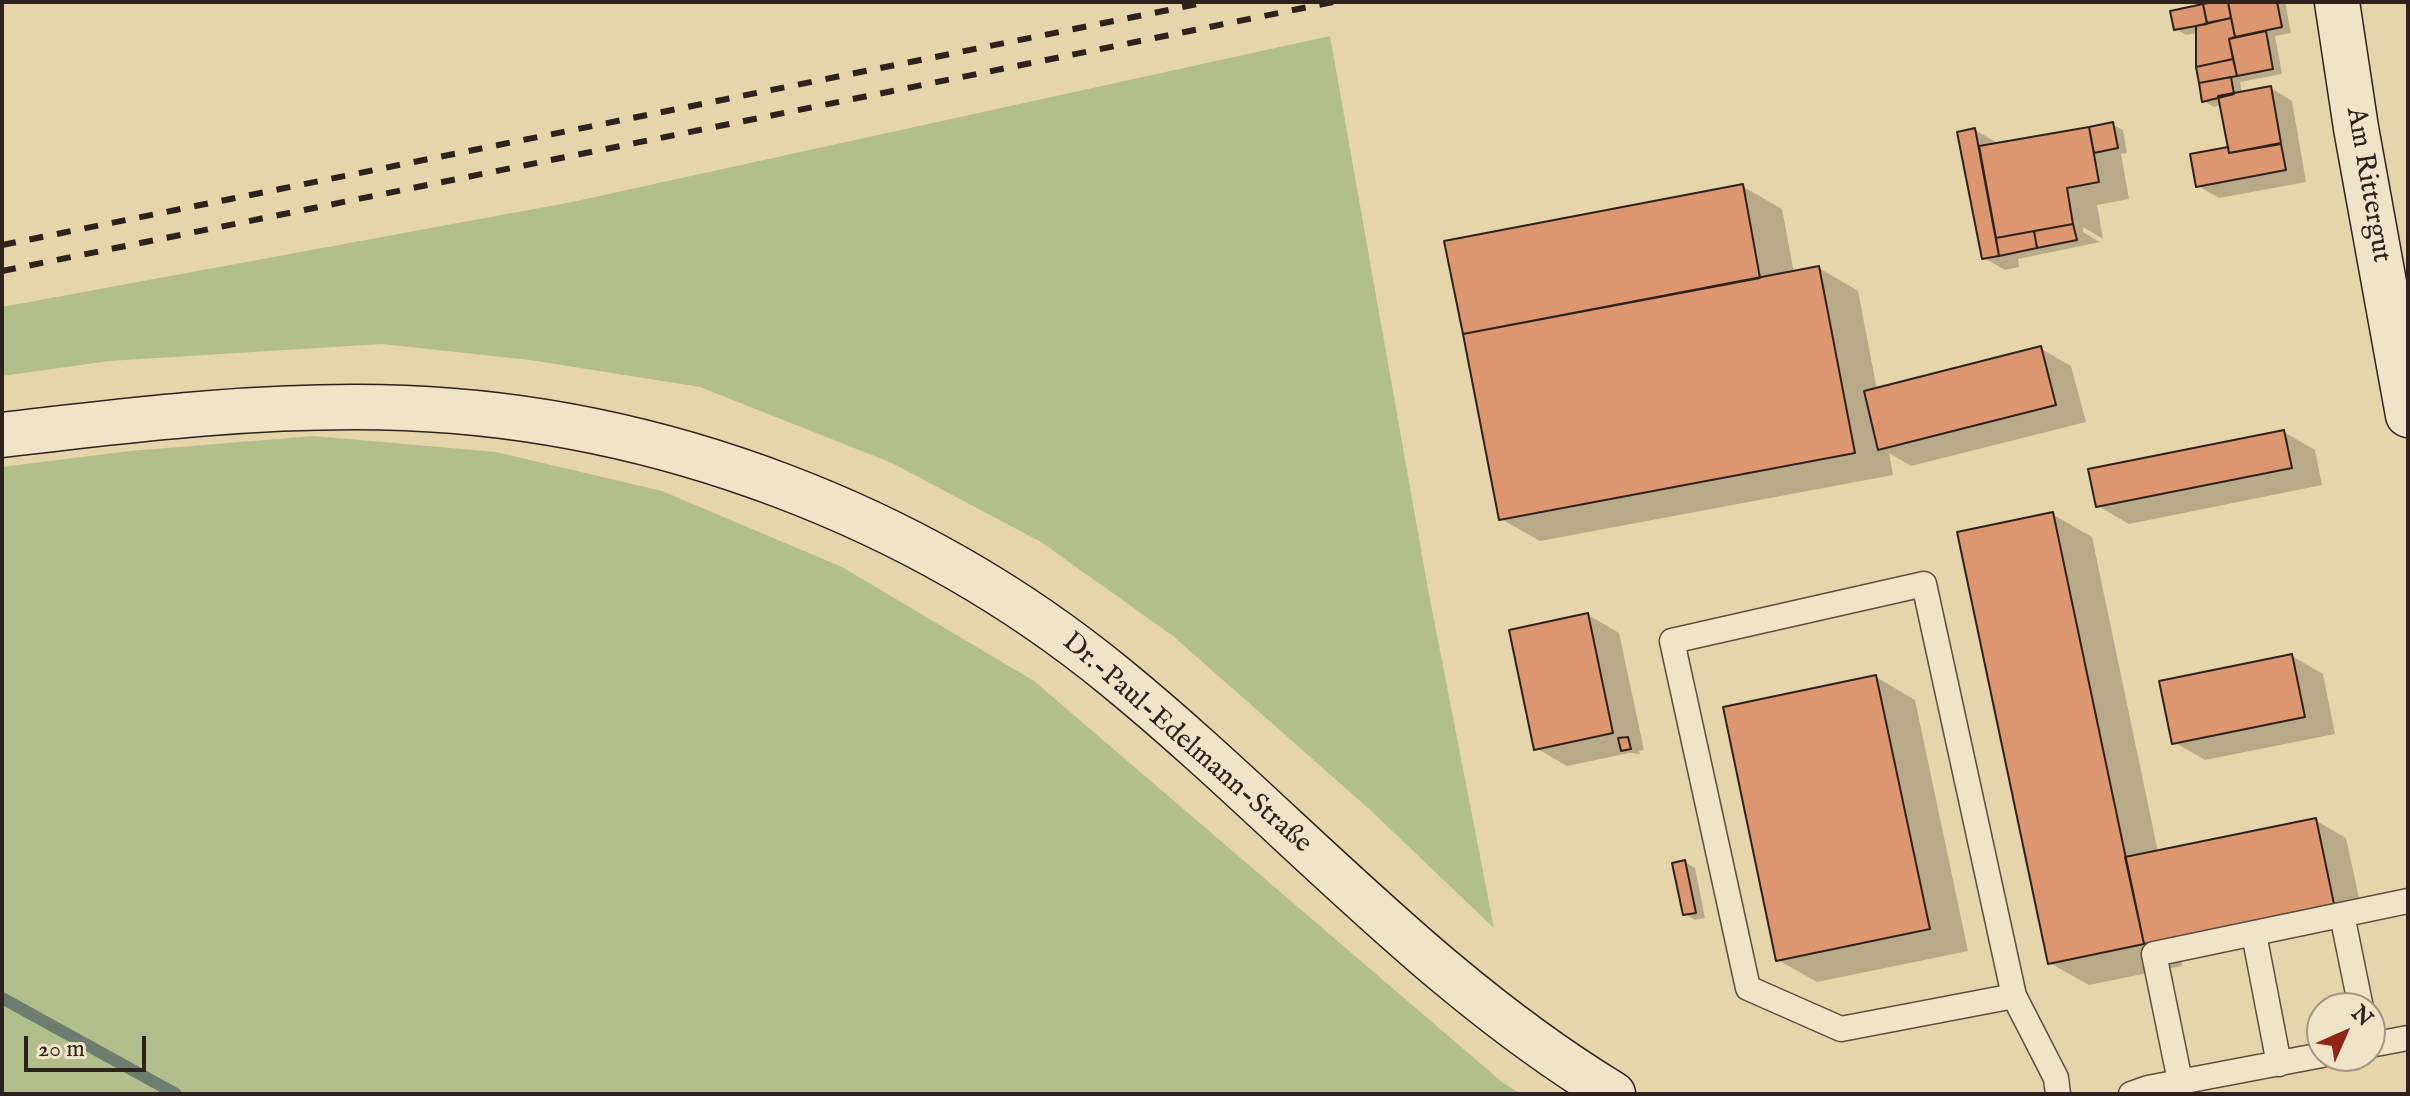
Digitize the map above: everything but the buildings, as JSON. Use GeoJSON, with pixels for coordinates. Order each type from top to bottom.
{"type":"FeatureCollection","features":[{"type":"Feature","properties":{"kind":"street","name":"Am Rittergut"},"geometry":{"type":"LineString","coordinates":[[2337,2],[2356,128],[2408,415]]}},
{"type":"Feature","properties":{"kind":"street","name":"Dr.-Paul-Edelmann-Straße"},"geometry":{"type":"LineString","coordinates":[[2,435],[239,411],[361,407],[456,411],[505,416],[639,442],[787,489],[920,548],[970,576],[1070,642],[1153,709],[1461,987],[1530,1039],[1613,1094]]}},
{"type":"Feature","properties":{"kind":"lane"},"geometry":{"type":"LineString","coordinates":[[2014,996],[1841,1029],[1748,988],[1672,641],[1924,584],[2014,996],[2056,1078],[2058,1094]]}},
{"type":"Feature","properties":{"kind":"lane"},"geometry":{"type":"LineString","coordinates":[[2180,1081],[2154,954],[2408,901]]}},
{"type":"Feature","properties":{"kind":"lane"},"geometry":{"type":"LineString","coordinates":[[2342,915],[2358,992]]}},
{"type":"Feature","properties":{"kind":"lane"},"geometry":{"type":"LineString","coordinates":[[2254,934],[2279,1064]]}},
{"type":"Feature","properties":{"kind":"lane"},"geometry":{"type":"LineString","coordinates":[[2386,1042],[2408,1038]]}},
{"type":"Feature","properties":{"kind":"lane"},"geometry":{"type":"LineString","coordinates":[[2131,1094],[2180,1081],[2306,1058]]}},
{"type":"Feature","properties":{"kind":"green space"},"geometry":{"type":"Polygon","coordinates":[[[1330,36],[1428,589],[1494,928],[1367,807],[1173,636],[1041,542],[892,463],[700,387],[530,360],[382,344],[109,361],[2,376],[2,307],[572,202],[1330,36]]]}},
{"type":"Feature","properties":{"kind":"green space"},"geometry":{"type":"Polygon","coordinates":[[[314,436],[496,452],[662,491],[842,567],[1034,681],[1502,1082],[1521,1094],[2,1094],[2,467],[130,451],[314,436]]]}},
{"type":"Feature","properties":{"kind":"waterway"},"geometry":{"type":"LineString","coordinates":[[2,998],[176,1094]]}},
{"type":"Feature","properties":{"kind":"railway"},"geometry":{"type":"LineString","coordinates":[[2,245],[1208,2]]}},
{"type":"Feature","properties":{"kind":"railway"},"geometry":{"type":"LineString","coordinates":[[2,271],[1333,2]]}}]}
